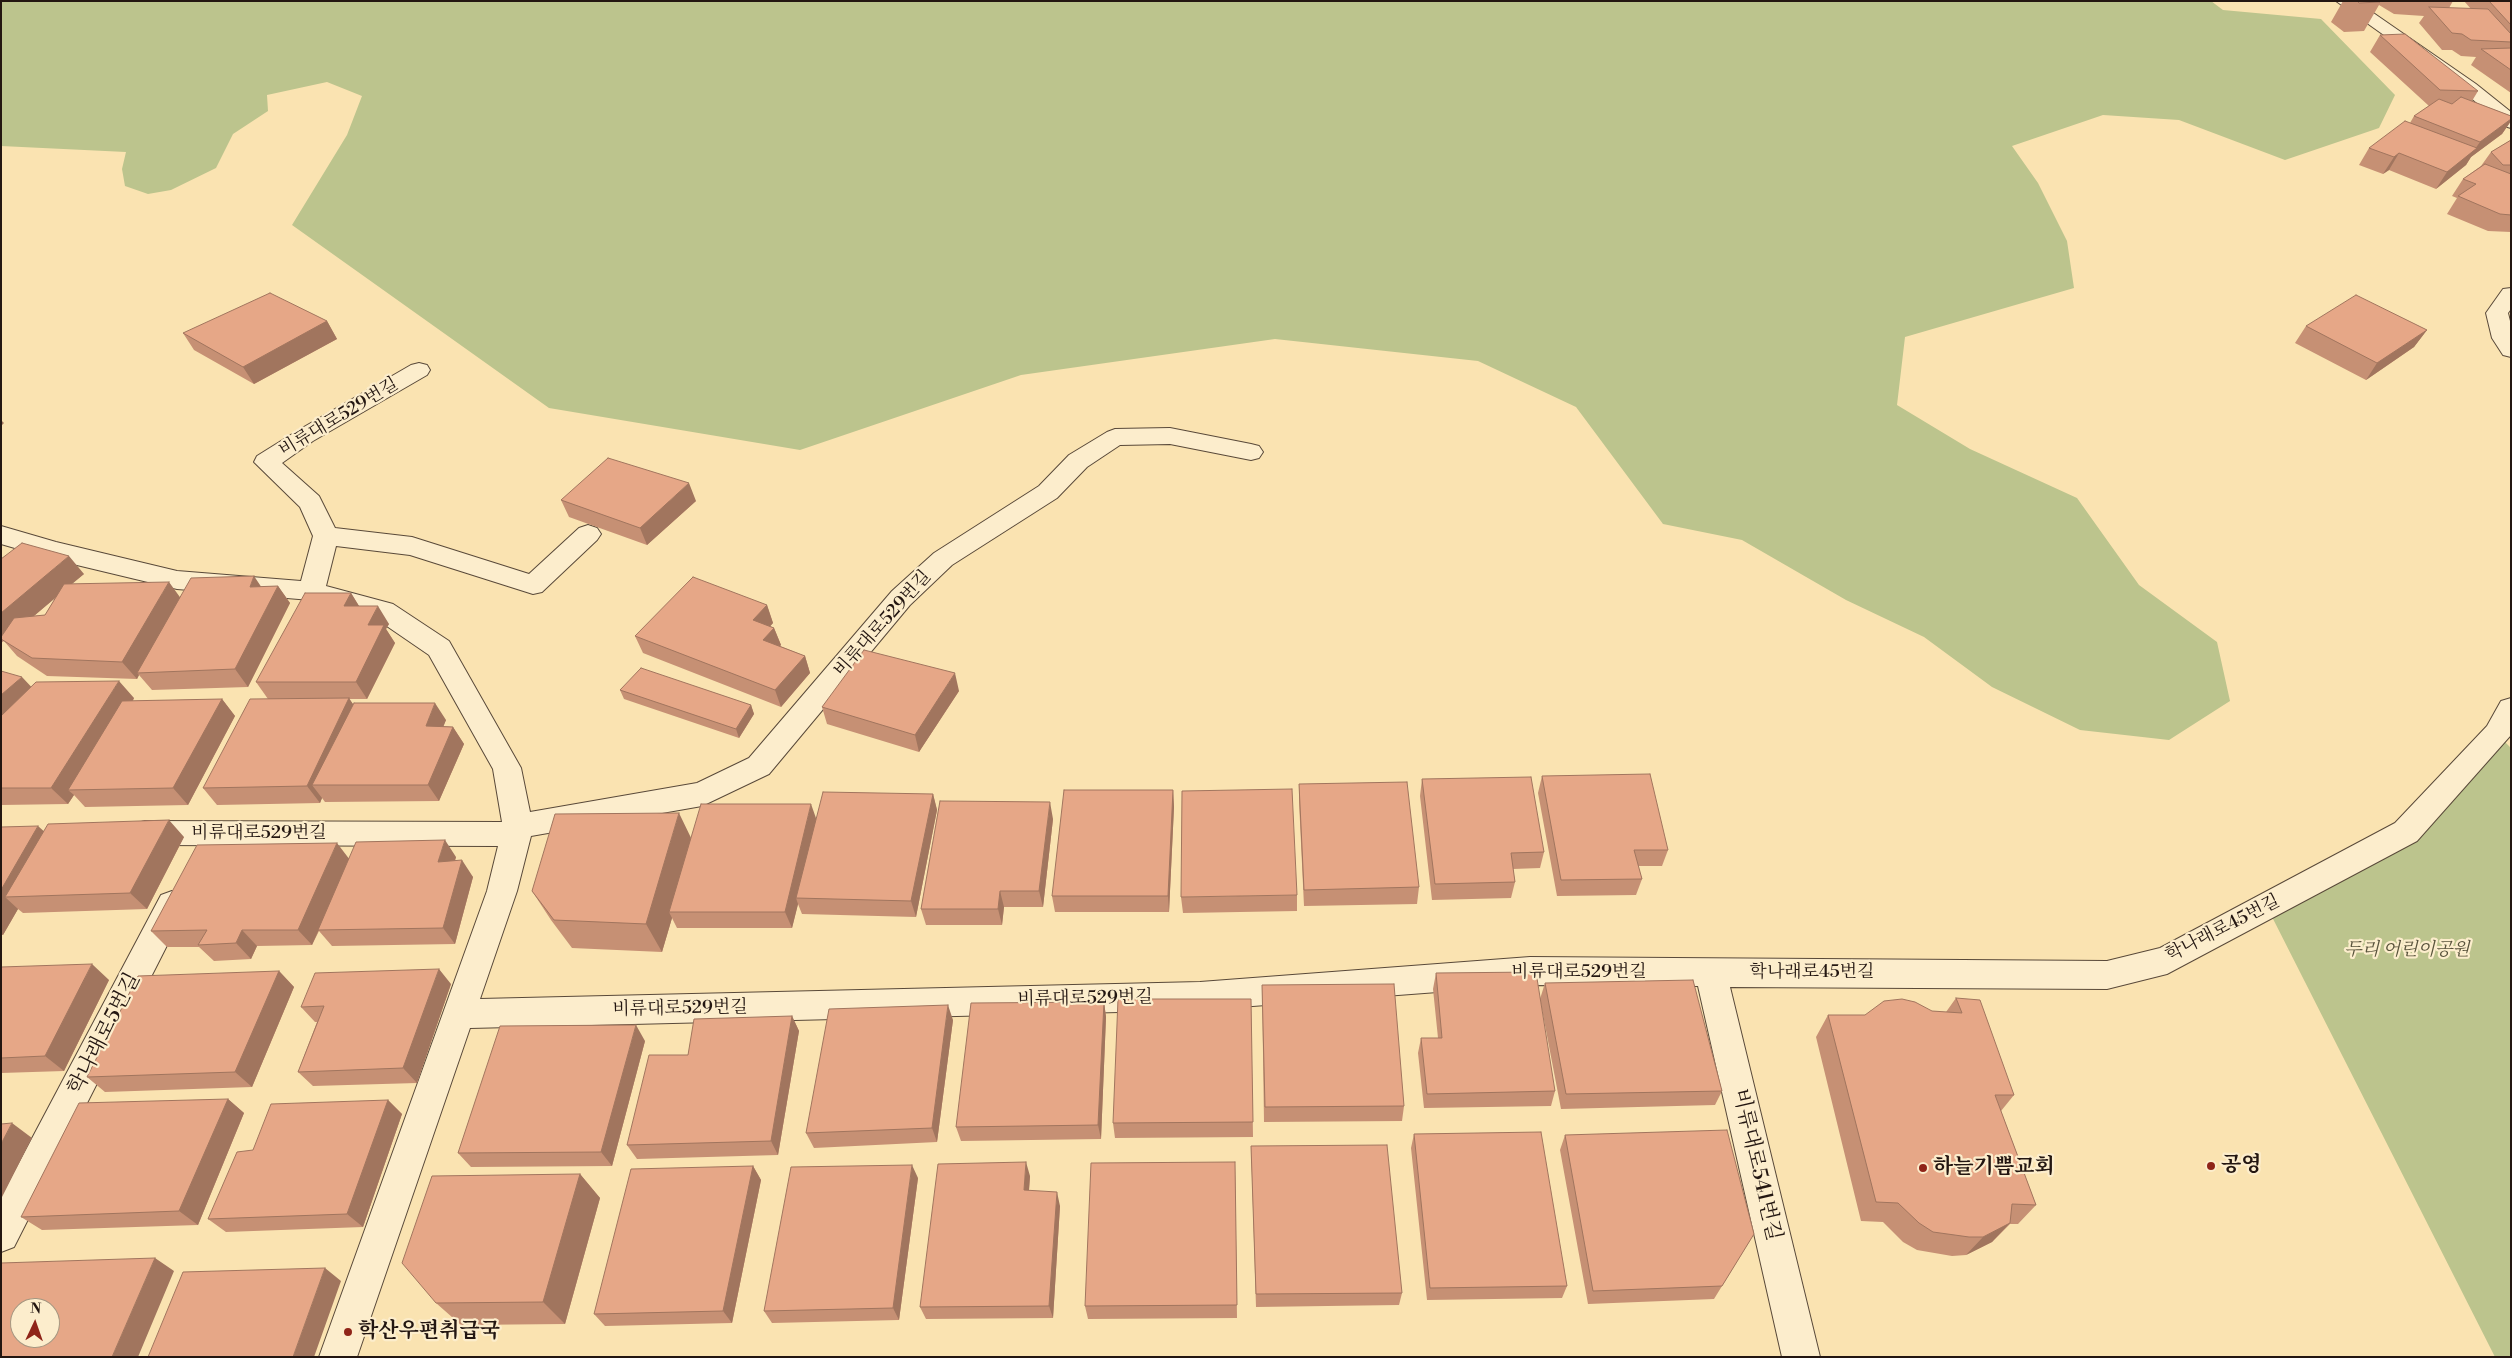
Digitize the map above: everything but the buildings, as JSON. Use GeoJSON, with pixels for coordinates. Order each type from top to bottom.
{"type":"FeatureCollection","features":[{"type":"Feature","properties":{"kind":"street"},"geometry":{"type":"LineString","coordinates":[[2344,1],[2470,88],[2511,122]]}},
{"type":"Feature","properties":{"kind":"street"},"geometry":{"type":"LineString","coordinates":[[2511,294],[2496,313],[2502,338],[2511,350]]}},
{"type":"Feature","properties":{"kind":"street","name":"비류대로529번길"},"geometry":{"type":"LineString","coordinates":[[326,536],[310,502],[266,462],[306,436],[419,370]]}},
{"type":"Feature","properties":{"kind":"street","name":"비류대로529번길"},"geometry":{"type":"LineString","coordinates":[[120,833],[197,857],[517,830],[702,794],[759,766],[902,598],[943,558],[1048,492],[1078,461],[1115,437],[1170,436],[1251,452]]}},
{"type":"Feature","properties":{"kind":"street"},"geometry":{"type":"LineString","coordinates":[[311,591],[326,536],[412,546],[533,585],[588,534]]}},
{"type":"Feature","properties":{"kind":"street"},"geometry":{"type":"LineString","coordinates":[[1,535],[56,551],[177,580],[311,591],[384,611],[439,648],[507,768],[517,830],[502,891],[338,1357]]}},
{"type":"Feature","properties":{"kind":"street","name":"학나래로45번길"},"geometry":{"type":"LineString","coordinates":[[1711,972],[2107,975],[2166,960],[2406,832],[2506,730]]}},
{"type":"Feature","properties":{"kind":"street","name":"학나래로5번길"},"geometry":{"type":"LineString","coordinates":[[1,1234],[197,857]]}},
{"type":"Feature","properties":{"kind":"street","name":"비류대로529번길"},"geometry":{"type":"LineString","coordinates":[[459,1014],[1200,996],[1530,971],[1711,972]]}},
{"type":"Feature","properties":{"kind":"street","name":"비류대로541번길"},"geometry":{"type":"LineString","coordinates":[[1711,972],[1801,1357]]}},
{"type":"Feature","properties":{"kind":"green space"},"geometry":{"type":"Polygon","coordinates":[[[1,1],[2211,1],[2223,10],[2321,19],[2395,95],[2379,128],[2285,160],[2179,120],[2103,115],[2012,146],[2038,183],[2067,241],[2074,288],[1905,337],[1897,405],[1970,449],[2077,498],[2139,585],[2217,642],[2230,701],[2169,740],[2080,730],[1992,687],[1924,637],[1846,600],[1742,540],[1663,524],[1576,407],[1478,361],[1275,339],[1021,375],[800,450],[549,408],[292,225],[347,135],[362,96],[327,82],[267,95],[268,111],[233,134],[216,168],[171,190],[148,194],[125,186],[122,169],[126,152],[1,146],[1,1]]]}},
{"type":"Feature","properties":{"kind":"green space","name":"두리 어린이공원"},"geometry":{"type":"Polygon","coordinates":[[[2497,734],[2511,748],[2511,1357],[2495,1357],[2267,907],[2406,832],[2497,734]]]}},
{"type":"Feature","properties":{"kind":"place","name":"공영"},"geometry":{"type":"Point","coordinates":[2211,1166]}},
{"type":"Feature","properties":{"kind":"place","name":"하늘기쁨교회"},"geometry":{"type":"Point","coordinates":[1923,1168]}},
{"type":"Feature","properties":{"kind":"place","name":"학산우편취급국"},"geometry":{"type":"Point","coordinates":[348,1332]}}]}
